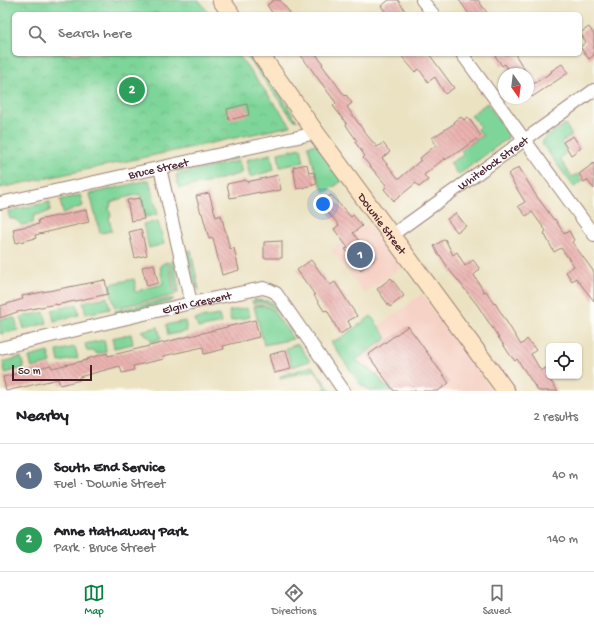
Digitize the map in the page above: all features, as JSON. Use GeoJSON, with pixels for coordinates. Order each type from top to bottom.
{"type":"FeatureCollection","features":[{"type":"Feature","properties":{"kind":"main road"},"geometry":{"type":"LineString","coordinates":[[221,0],[230,12]]}},
{"type":"Feature","properties":{"kind":"main road","name":"Downie Street"},"geometry":{"type":"LineString","coordinates":[[261,56],[316,133],[506,391]]}},
{"type":"Feature","properties":{"kind":"street"},"geometry":{"type":"LineString","coordinates":[[422,0],[431,12]]}},
{"type":"Feature","properties":{"kind":"street"},"geometry":{"type":"LineString","coordinates":[[463,56],[594,235]]}},
{"type":"Feature","properties":{"kind":"street","name":"Whitelock Street"},"geometry":{"type":"LineString","coordinates":[[392,235],[594,90]]}},
{"type":"Feature","properties":{"kind":"street","name":"Bruce Street"},"geometry":{"type":"LineString","coordinates":[[0,203],[316,133]]}},
{"type":"Feature","properties":{"kind":"street"},"geometry":{"type":"LineString","coordinates":[[160,168],[191,303]]}},
{"type":"Feature","properties":{"kind":"street","name":"Elgin Crescent"},"geometry":{"type":"LineString","coordinates":[[0,348],[191,303],[263,288],[276,293],[344,391]]}},
{"type":"Feature","properties":{"kind":"shaded area"},"geometry":{"type":"Polygon","coordinates":[[[368,224],[401,267],[365,294],[331,250],[368,224]]]}},
{"type":"Feature","properties":{"kind":"shaded area"},"geometry":{"type":"Polygon","coordinates":[[[422,294],[492,391],[366,391],[340,355],[422,294]]]}},
{"type":"Feature","properties":{"kind":"green space"},"geometry":{"type":"Polygon","coordinates":[[[0,0],[199,0],[208,12],[12,12],[12,56],[239,56],[291,126],[0,188],[0,0]]]}},
{"type":"Feature","properties":{"kind":"green space"},"geometry":{"type":"Polygon","coordinates":[[[246,56],[256,56],[297,121],[293,119],[246,56]]]}},
{"type":"Feature","properties":{"kind":"green space"},"geometry":{"type":"Polygon","coordinates":[[[487,103],[508,133],[508,138],[458,175],[450,163],[463,155],[461,149],[483,136],[477,129],[480,127],[471,115],[487,103]]]}},
{"type":"Feature","properties":{"kind":"green space"},"geometry":{"type":"Polygon","coordinates":[[[565,124],[572,135],[561,142],[566,152],[560,159],[572,177],[577,174],[583,181],[574,187],[542,144],[544,139],[565,124]]]}},
{"type":"Feature","properties":{"kind":"green space"},"geometry":{"type":"Polygon","coordinates":[[[316,144],[342,181],[325,193],[315,170],[308,146],[316,144]]]}},
{"type":"Feature","properties":{"kind":"green space"},"geometry":{"type":"Polygon","coordinates":[[[301,148],[304,162],[280,167],[278,153],[301,148]]]}},
{"type":"Feature","properties":{"kind":"green space"},"geometry":{"type":"Polygon","coordinates":[[[237,154],[238,158],[177,172],[177,169],[237,154]]]}},
{"type":"Feature","properties":{"kind":"green space"},"geometry":{"type":"Polygon","coordinates":[[[271,154],[274,170],[250,177],[246,160],[271,154]]]}},
{"type":"Feature","properties":{"kind":"green space"},"geometry":{"type":"Polygon","coordinates":[[[239,161],[242,173],[206,183],[179,188],[176,175],[239,161]]]}},
{"type":"Feature","properties":{"kind":"green space"},"geometry":{"type":"Polygon","coordinates":[[[149,180],[158,214],[145,217],[140,194],[116,200],[110,203],[111,206],[109,207],[111,216],[109,217],[112,231],[100,233],[90,194],[149,180]]]}},
{"type":"Feature","properties":{"kind":"green space"},"geometry":{"type":"Polygon","coordinates":[[[80,195],[83,206],[63,213],[60,200],[80,195]]]}},
{"type":"Feature","properties":{"kind":"green space"},"geometry":{"type":"Polygon","coordinates":[[[50,202],[50,210],[43,214],[34,215],[33,223],[21,225],[15,219],[10,219],[8,211],[50,202]]]}},
{"type":"Feature","properties":{"kind":"green space"},"geometry":{"type":"Polygon","coordinates":[[[158,221],[164,244],[149,248],[143,224],[158,221]]]}},
{"type":"Feature","properties":{"kind":"green space"},"geometry":{"type":"Polygon","coordinates":[[[191,250],[199,290],[195,284],[187,251],[191,250]]]}},
{"type":"Feature","properties":{"kind":"green space"},"geometry":{"type":"Polygon","coordinates":[[[174,261],[179,288],[177,294],[170,262],[174,261]]]}},
{"type":"Feature","properties":{"kind":"green space"},"geometry":{"type":"Polygon","coordinates":[[[168,262],[175,295],[115,308],[110,290],[110,284],[134,279],[136,287],[134,291],[138,292],[140,290],[163,284],[160,266],[168,262]]]}},
{"type":"Feature","properties":{"kind":"green space"},"geometry":{"type":"Polygon","coordinates":[[[107,297],[110,309],[86,314],[83,302],[107,297]]]}},
{"type":"Feature","properties":{"kind":"green space"},"geometry":{"type":"Polygon","coordinates":[[[174,299],[169,302],[117,314],[115,311],[174,299]]]}},
{"type":"Feature","properties":{"kind":"green space"},"geometry":{"type":"Polygon","coordinates":[[[252,301],[269,301],[277,306],[299,336],[296,338],[274,308],[265,303],[253,304],[252,301]]]}},
{"type":"Feature","properties":{"kind":"green space"},"geometry":{"type":"Polygon","coordinates":[[[77,304],[79,315],[54,321],[52,310],[77,304]]]}},
{"type":"Feature","properties":{"kind":"green space"},"geometry":{"type":"Polygon","coordinates":[[[264,305],[272,309],[293,339],[264,345],[254,306],[264,305]]]}},
{"type":"Feature","properties":{"kind":"green space"},"geometry":{"type":"Polygon","coordinates":[[[247,308],[250,317],[231,321],[229,311],[247,308]]]}},
{"type":"Feature","properties":{"kind":"green space"},"geometry":{"type":"Polygon","coordinates":[[[44,312],[47,323],[24,329],[21,317],[44,312]]]}},
{"type":"Feature","properties":{"kind":"green space"},"geometry":{"type":"Polygon","coordinates":[[[219,315],[221,323],[198,328],[195,319],[219,315]]]}},
{"type":"Feature","properties":{"kind":"green space"},"geometry":{"type":"Polygon","coordinates":[[[371,316],[387,338],[356,360],[378,376],[386,388],[389,386],[393,391],[370,391],[359,383],[331,342],[341,338],[371,316]]]}},
{"type":"Feature","properties":{"kind":"green space"},"geometry":{"type":"Polygon","coordinates":[[[15,318],[18,330],[0,334],[0,319],[15,318]]]}},
{"type":"Feature","properties":{"kind":"green space"},"geometry":{"type":"Polygon","coordinates":[[[185,321],[187,331],[168,335],[166,325],[185,321]]]}},
{"type":"Feature","properties":{"kind":"green space"},"geometry":{"type":"Polygon","coordinates":[[[158,327],[161,339],[152,342],[149,337],[141,331],[158,327]]]}},
{"type":"Feature","properties":{"kind":"green space"},"geometry":{"type":"Polygon","coordinates":[[[131,334],[133,344],[114,348],[112,338],[131,334]]]}},
{"type":"Feature","properties":{"kind":"green space"},"geometry":{"type":"Polygon","coordinates":[[[104,340],[105,352],[97,354],[94,351],[87,351],[85,344],[104,340]]]}},
{"type":"Feature","properties":{"kind":"green space"},"geometry":{"type":"Polygon","coordinates":[[[298,344],[310,361],[292,367],[286,348],[298,344]]]}},
{"type":"Feature","properties":{"kind":"green space"},"geometry":{"type":"Polygon","coordinates":[[[75,347],[78,358],[59,362],[57,351],[75,347]]]}},
{"type":"Feature","properties":{"kind":"green space"},"geometry":{"type":"Polygon","coordinates":[[[48,352],[51,363],[32,368],[29,357],[48,352]]]}},
{"type":"Feature","properties":{"kind":"green space"},"geometry":{"type":"Polygon","coordinates":[[[21,357],[24,368],[5,373],[3,362],[21,357]]]}},
{"type":"Feature","properties":{"kind":"green space"},"geometry":{"type":"Polygon","coordinates":[[[312,366],[331,391],[322,391],[326,388],[315,370],[280,378],[280,376],[312,366]]]}},
{"type":"Feature","properties":{"kind":"building"},"geometry":{"type":"Polygon","coordinates":[[[274,0],[280,0],[289,12],[272,12],[267,5],[274,0]]]}},
{"type":"Feature","properties":{"kind":"building"},"geometry":{"type":"Polygon","coordinates":[[[389,0],[398,0],[406,12],[386,12],[381,6],[389,0]]]}},
{"type":"Feature","properties":{"kind":"building"},"geometry":{"type":"Polygon","coordinates":[[[459,0],[478,0],[487,12],[468,12],[459,0]]]}},
{"type":"Feature","properties":{"kind":"building"},"geometry":{"type":"Polygon","coordinates":[[[589,27],[594,34],[594,55],[589,59],[582,50],[582,45],[586,42],[582,36],[582,32],[589,27]]]}},
{"type":"Feature","properties":{"kind":"building"},"geometry":{"type":"Polygon","coordinates":[[[301,56],[317,56],[323,64],[322,65],[352,103],[347,107],[366,134],[377,147],[383,143],[390,152],[382,158],[398,178],[400,178],[421,160],[420,158],[436,145],[432,138],[455,123],[454,122],[461,117],[464,120],[468,117],[481,136],[445,160],[445,158],[424,175],[428,180],[419,187],[416,183],[394,201],[384,189],[387,186],[363,158],[365,156],[355,142],[357,141],[346,125],[347,124],[333,106],[336,103],[301,56]]]}},
{"type":"Feature","properties":{"kind":"building"},"geometry":{"type":"Polygon","coordinates":[[[402,56],[430,56],[454,88],[445,94],[435,77],[428,82],[419,69],[415,72],[402,56]]]}},
{"type":"Feature","properties":{"kind":"building"},"geometry":{"type":"Polygon","coordinates":[[[495,56],[516,56],[523,68],[507,68],[505,64],[502,66],[495,56]]]}},
{"type":"Feature","properties":{"kind":"building"},"geometry":{"type":"Polygon","coordinates":[[[562,64],[568,73],[534,96],[534,83],[552,72],[551,71],[562,64]]]}},
{"type":"Feature","properties":{"kind":"building"},"geometry":{"type":"Polygon","coordinates":[[[247,104],[249,115],[229,120],[227,109],[247,104]]]}},
{"type":"Feature","properties":{"kind":"building"},"geometry":{"type":"Polygon","coordinates":[[[573,136],[581,148],[571,155],[563,142],[573,136]]]}},
{"type":"Feature","properties":{"kind":"building"},"geometry":{"type":"Polygon","coordinates":[[[594,163],[594,189],[587,180],[584,182],[579,174],[594,163]]]}},
{"type":"Feature","properties":{"kind":"building"},"geometry":{"type":"Polygon","coordinates":[[[307,164],[309,173],[314,172],[317,184],[297,189],[293,167],[307,164]]]}},
{"type":"Feature","properties":{"kind":"building"},"geometry":{"type":"Polygon","coordinates":[[[519,167],[535,194],[554,220],[555,219],[564,234],[569,231],[574,240],[572,242],[594,272],[594,301],[576,278],[572,281],[566,272],[574,266],[561,248],[554,252],[544,233],[546,231],[532,212],[526,216],[518,206],[525,202],[508,174],[519,167]]]}},
{"type":"Feature","properties":{"kind":"building"},"geometry":{"type":"Polygon","coordinates":[[[278,175],[281,190],[260,194],[260,192],[230,198],[227,184],[246,180],[247,182],[278,175]]]}},
{"type":"Feature","properties":{"kind":"building"},"geometry":{"type":"Polygon","coordinates":[[[209,193],[216,217],[221,215],[230,249],[234,248],[239,270],[222,275],[213,238],[209,239],[196,196],[209,193]]]}},
{"type":"Feature","properties":{"kind":"building"},"geometry":{"type":"Polygon","coordinates":[[[331,195],[351,217],[353,215],[362,226],[353,233],[374,260],[361,270],[345,249],[348,248],[334,229],[339,225],[320,204],[331,195]]]}},
{"type":"Feature","properties":{"kind":"building"},"geometry":{"type":"Polygon","coordinates":[[[140,198],[144,219],[131,221],[127,200],[140,198]]]}},
{"type":"Feature","properties":{"kind":"building"},"geometry":{"type":"Polygon","coordinates":[[[86,210],[89,222],[35,235],[36,238],[16,243],[13,229],[39,224],[38,220],[86,210]]]}},
{"type":"Feature","properties":{"kind":"building"},"geometry":{"type":"Polygon","coordinates":[[[456,213],[466,226],[457,232],[447,219],[456,213]]]}},
{"type":"Feature","properties":{"kind":"building"},"geometry":{"type":"Polygon","coordinates":[[[141,229],[147,255],[135,258],[129,232],[141,229]]]}},
{"type":"Feature","properties":{"kind":"building"},"geometry":{"type":"Polygon","coordinates":[[[445,239],[453,255],[457,252],[465,266],[473,260],[480,269],[474,275],[484,292],[486,291],[494,304],[495,303],[521,345],[527,339],[536,350],[531,354],[541,371],[546,368],[546,379],[549,379],[558,391],[538,391],[517,359],[515,361],[510,355],[478,306],[448,268],[440,255],[439,256],[434,246],[445,239]]]}},
{"type":"Feature","properties":{"kind":"building"},"geometry":{"type":"Polygon","coordinates":[[[282,241],[282,258],[264,258],[264,242],[282,241]]]}},
{"type":"Feature","properties":{"kind":"building"},"geometry":{"type":"Polygon","coordinates":[[[311,260],[330,285],[335,282],[357,316],[348,321],[351,327],[340,334],[327,310],[324,311],[315,295],[297,270],[311,260]]]}},
{"type":"Feature","properties":{"kind":"building"},"geometry":{"type":"Polygon","coordinates":[[[154,264],[158,283],[147,286],[142,267],[154,264]]]}},
{"type":"Feature","properties":{"kind":"building"},"geometry":{"type":"Polygon","coordinates":[[[391,278],[404,296],[390,307],[377,289],[391,278]]]}},
{"type":"Feature","properties":{"kind":"building"},"geometry":{"type":"Polygon","coordinates":[[[105,280],[108,294],[17,312],[0,318],[0,306],[23,299],[22,296],[105,280]]]}},
{"type":"Feature","properties":{"kind":"building"},"geometry":{"type":"Polygon","coordinates":[[[255,320],[259,337],[223,346],[224,349],[204,354],[203,347],[163,356],[164,359],[133,366],[134,370],[122,373],[120,366],[79,377],[80,380],[60,385],[58,379],[6,391],[3,377],[51,365],[52,368],[87,360],[107,353],[108,356],[255,320]]]}},
{"type":"Feature","properties":{"kind":"building"},"geometry":{"type":"Polygon","coordinates":[[[408,326],[449,383],[438,391],[394,391],[368,355],[408,326]]]}},
{"type":"Feature","properties":{"kind":"building"},"geometry":{"type":"Polygon","coordinates":[[[286,350],[291,369],[274,373],[269,355],[286,350]]]}},
{"type":"Feature","properties":{"kind":"place","name":"Anne Hathaway Park"},"geometry":{"type":"Point","coordinates":[132,90]}},
{"type":"Feature","properties":{"kind":"place","name":"South End Service"},"geometry":{"type":"Point","coordinates":[360,255]}}]}
